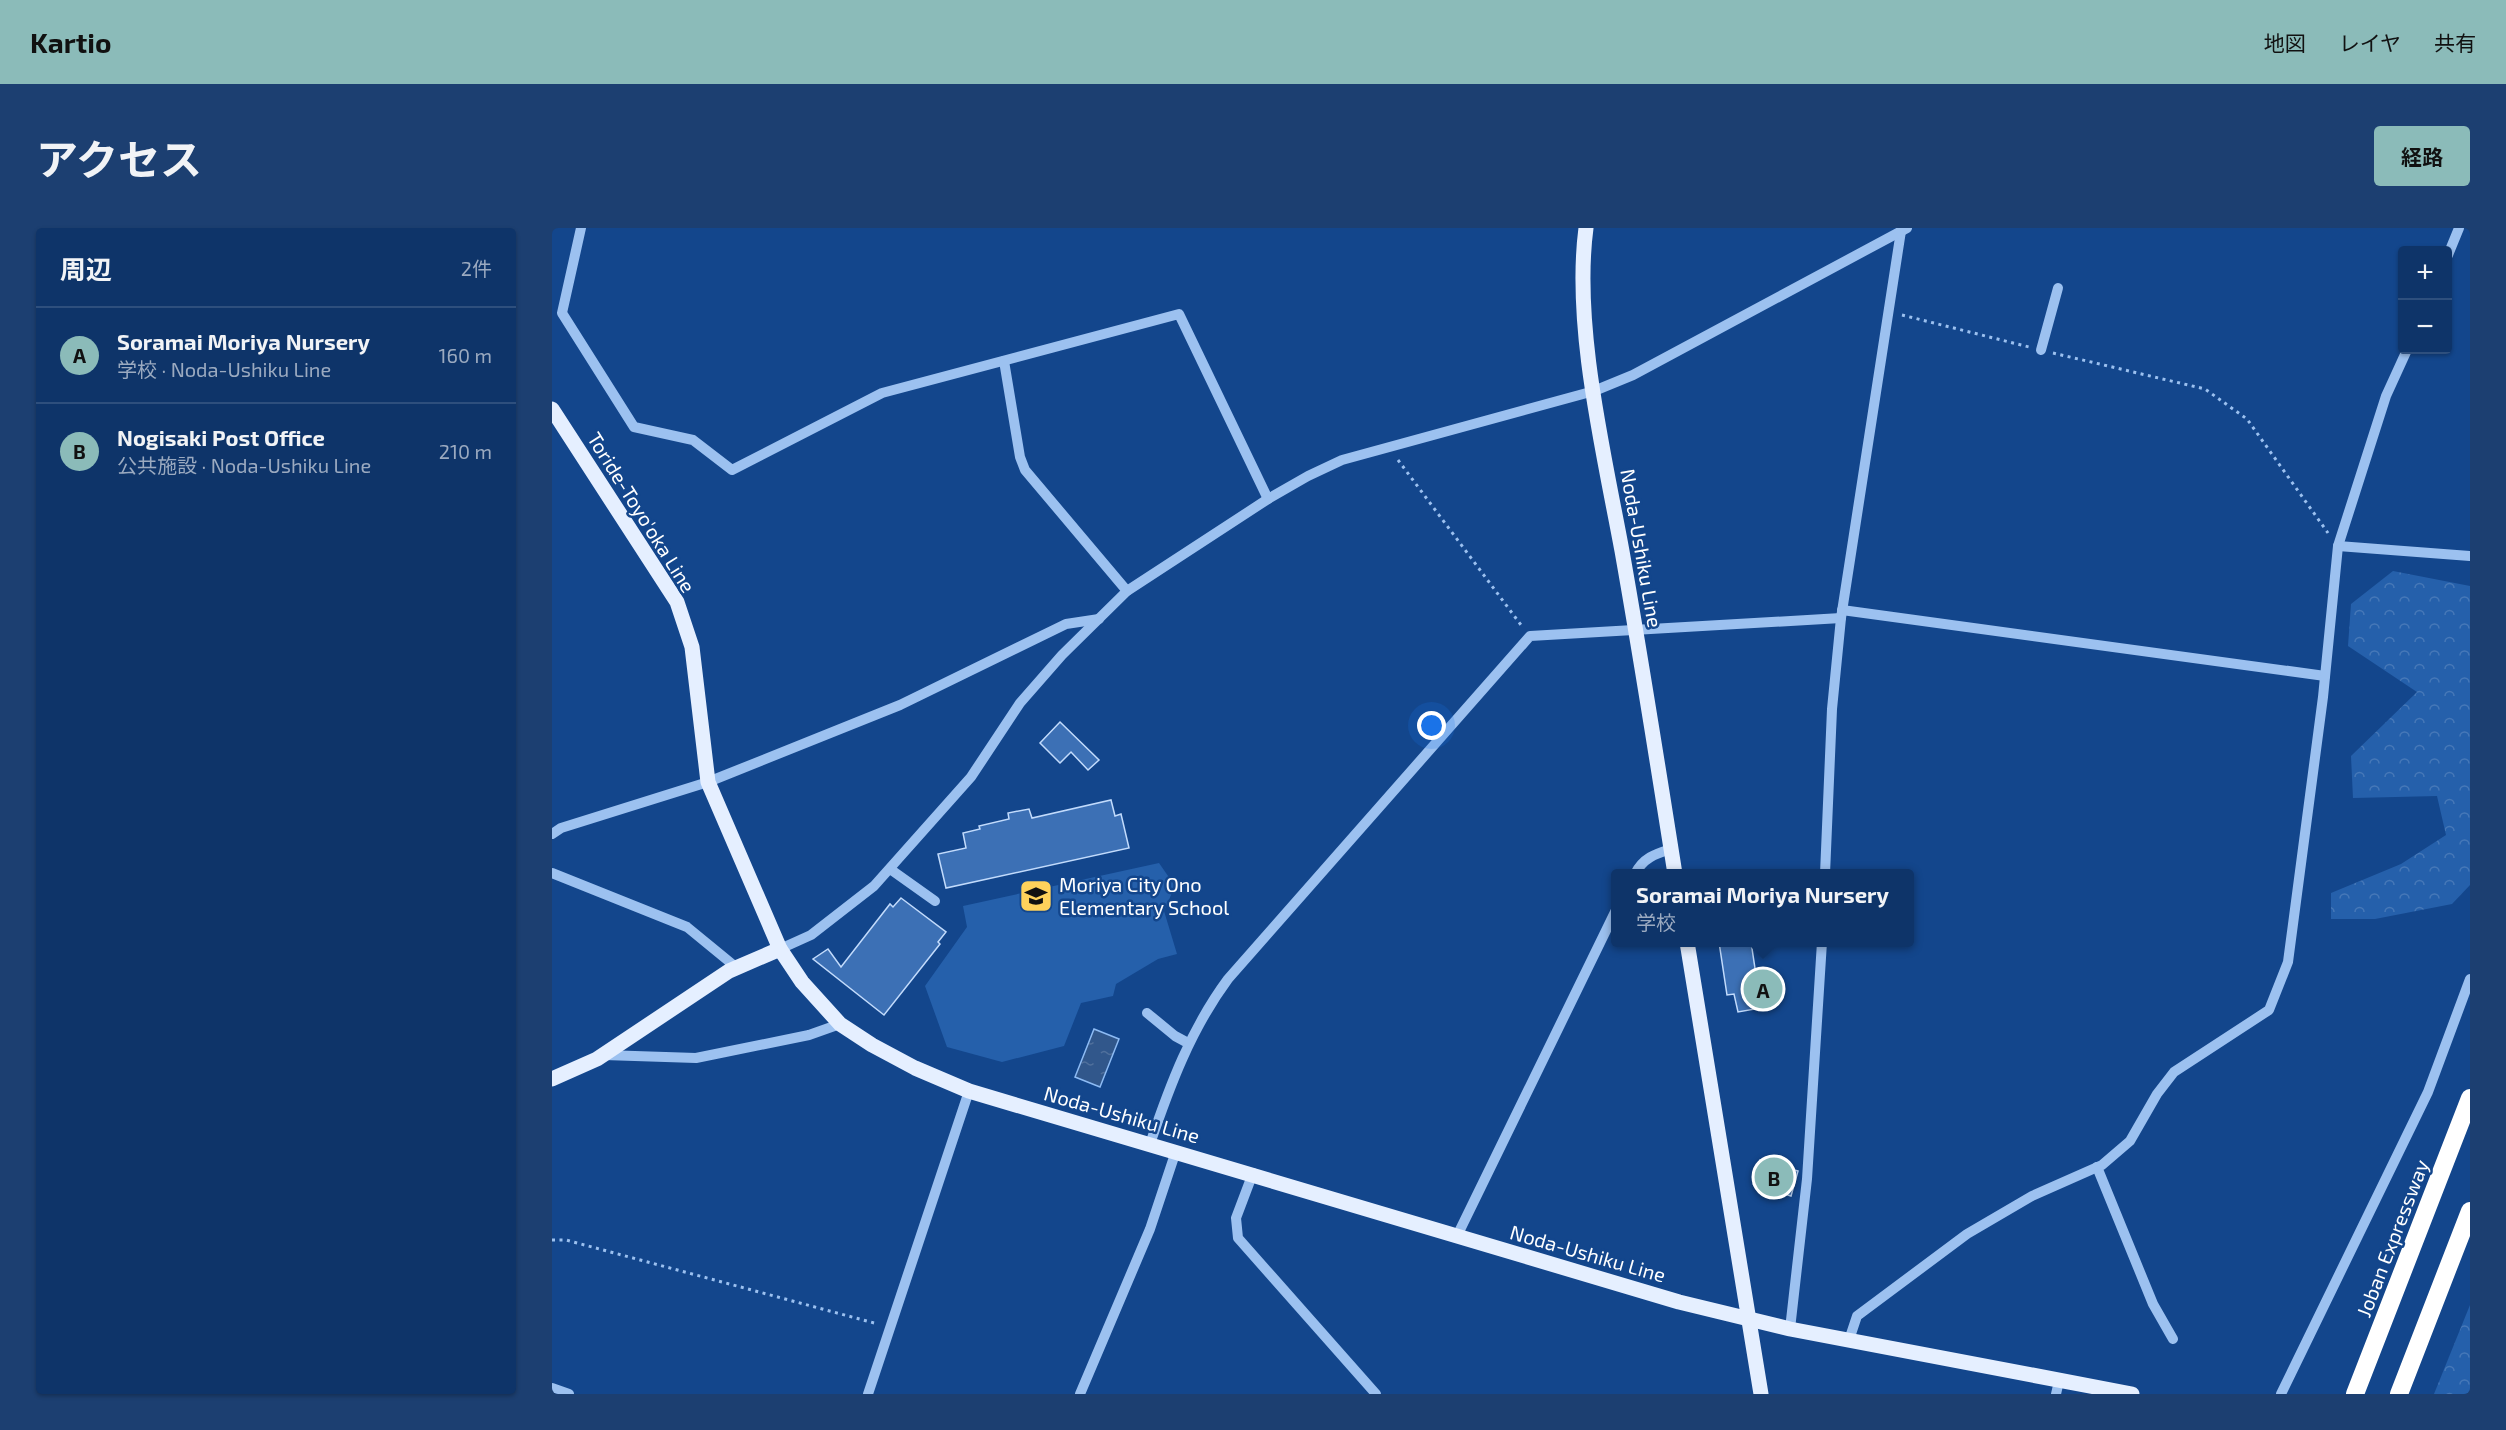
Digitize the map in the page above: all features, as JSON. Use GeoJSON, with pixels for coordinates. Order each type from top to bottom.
{"type":"FeatureCollection","features":[{"type":"Feature","properties":{"kind":"highway","name":"Joban Expressway"},"geometry":{"type":"LineString","coordinates":[[2355,1394],[2470,1098]]}},
{"type":"Feature","properties":{"kind":"highway"},"geometry":{"type":"LineString","coordinates":[[2399,1394],[2470,1211]]}},
{"type":"Feature","properties":{"kind":"main road","name":"Noda-Ushiku Line"},"geometry":{"type":"LineString","coordinates":[[1586,228],[1584,301],[1594,391],[1675,869]]}},
{"type":"Feature","properties":{"kind":"main road","name":"Toride-Toyo'oka Line"},"geometry":{"type":"LineString","coordinates":[[552,409],[677,602],[692,647],[708,782],[780,948]]}},
{"type":"Feature","properties":{"kind":"main road"},"geometry":{"type":"LineString","coordinates":[[1688,947],[1761,1394]]}},
{"type":"Feature","properties":{"kind":"main road","name":"Noda-Ushiku Line"},"geometry":{"type":"LineString","coordinates":[[780,948],[802,982],[840,1024],[872,1045],[915,1068],[969,1091],[1253,1173],[1668,1299],[1790,1329],[2057,1388],[2132,1394]]}},
{"type":"Feature","properties":{"kind":"main road"},"geometry":{"type":"LineString","coordinates":[[552,1079],[604,1055],[737,968],[780,948]]}},
{"type":"Feature","properties":{"kind":"street"},"geometry":{"type":"LineString","coordinates":[[581,228],[562,313],[634,427],[693,440],[732,470],[882,393],[1179,314],[1268,499]]}},
{"type":"Feature","properties":{"kind":"street"},"geometry":{"type":"LineString","coordinates":[[2452,246],[2459,228]]}},
{"type":"Feature","properties":{"kind":"street"},"geometry":{"type":"LineString","coordinates":[[780,948],[811,934],[858,900],[890,869],[971,777],[1020,702],[1062,655],[1127,591],[1268,499],[1334,464],[1388,446],[1594,391],[1633,375],[1903,230]]}},
{"type":"Feature","properties":{"kind":"street"},"geometry":{"type":"LineString","coordinates":[[1825,869],[1832,709],[1842,614],[1903,230]]}},
{"type":"Feature","properties":{"kind":"street"},"geometry":{"type":"LineString","coordinates":[[2041,350],[2058,288]]}},
{"type":"Feature","properties":{"kind":"street"},"geometry":{"type":"LineString","coordinates":[[1849,1341],[1857,1316],[1967,1234],[2032,1196],[2097,1167],[2130,1141],[2157,1094],[2174,1072],[2269,1010],[2288,962],[2325,676],[2338,546],[2386,396],[2405,354]]}},
{"type":"Feature","properties":{"kind":"street"},"geometry":{"type":"LineString","coordinates":[[1004,361],[1020,457],[1025,471],[1127,591]]}},
{"type":"Feature","properties":{"kind":"street"},"geometry":{"type":"LineString","coordinates":[[2338,546],[2470,556]]}},
{"type":"Feature","properties":{"kind":"street"},"geometry":{"type":"LineString","coordinates":[[1150,1144],[1188,1043],[1206,1009],[1228,980],[1530,636],[1636,632],[1842,614],[2325,676]]}},
{"type":"Feature","properties":{"kind":"street"},"geometry":{"type":"LineString","coordinates":[[552,834],[561,828],[708,782],[900,705],[1066,624],[1099,619]]}},
{"type":"Feature","properties":{"kind":"street"},"geometry":{"type":"LineString","coordinates":[[1637,869],[1641,862],[1654,854],[1671,849]]}},
{"type":"Feature","properties":{"kind":"street"},"geometry":{"type":"LineString","coordinates":[[890,869],[935,901]]}},
{"type":"Feature","properties":{"kind":"street"},"geometry":{"type":"LineString","coordinates":[[552,873],[687,927],[737,968]]}},
{"type":"Feature","properties":{"kind":"street"},"geometry":{"type":"LineString","coordinates":[[1457,1236],[1611,920]]}},
{"type":"Feature","properties":{"kind":"street"},"geometry":{"type":"LineString","coordinates":[[1790,1329],[1807,1179],[1822,947]]}},
{"type":"Feature","properties":{"kind":"street"},"geometry":{"type":"LineString","coordinates":[[2281,1394],[2428,1092],[2470,979]]}},
{"type":"Feature","properties":{"kind":"street"},"geometry":{"type":"LineString","coordinates":[[1147,1013],[1175,1036],[1188,1043]]}},
{"type":"Feature","properties":{"kind":"street"},"geometry":{"type":"LineString","coordinates":[[604,1055],[696,1058],[809,1035],[840,1024]]}},
{"type":"Feature","properties":{"kind":"street"},"geometry":{"type":"LineString","coordinates":[[868,1394],[969,1091]]}},
{"type":"Feature","properties":{"kind":"street"},"geometry":{"type":"LineString","coordinates":[[1080,1394],[1150,1229],[1176,1151]]}},
{"type":"Feature","properties":{"kind":"street"},"geometry":{"type":"LineString","coordinates":[[2097,1167],[2153,1304],[2173,1339]]}},
{"type":"Feature","properties":{"kind":"street"},"geometry":{"type":"LineString","coordinates":[[1253,1173],[1236,1218],[1238,1238],[1376,1394]]}},
{"type":"Feature","properties":{"kind":"street"},"geometry":{"type":"LineString","coordinates":[[552,1388],[569,1394]]}},
{"type":"Feature","properties":{"kind":"path"},"geometry":{"type":"LineString","coordinates":[[1889,312],[2205,389],[2247,419],[2338,546]]}},
{"type":"Feature","properties":{"kind":"path"},"geometry":{"type":"LineString","coordinates":[[1388,446],[1530,636]]}},
{"type":"Feature","properties":{"kind":"path"},"geometry":{"type":"LineString","coordinates":[[552,1240],[566,1240],[890,1327]]}},
{"type":"Feature","properties":{"kind":"green space"},"geometry":{"type":"Polygon","coordinates":[[[2393,571],[2470,586],[2470,885],[2452,904],[2375,919],[2331,919],[2331,893],[2401,864],[2446,835],[2437,796],[2353,798],[2351,756],[2417,692],[2348,646],[2351,604],[2393,571]]]}},
{"type":"Feature","properties":{"kind":"green space"},"geometry":{"type":"Polygon","coordinates":[[[1159,863],[1175,886],[1164,911],[1177,954],[1158,959],[1116,984],[1113,996],[1081,1003],[1064,1046],[1002,1062],[947,1047],[925,986],[967,927],[963,906],[1159,863]]]}},
{"type":"Feature","properties":{"kind":"green space"},"geometry":{"type":"Polygon","coordinates":[[[2470,1305],[2470,1394],[2434,1394],[2470,1305]]]}},
{"type":"Feature","properties":{"kind":"water"},"geometry":{"type":"Polygon","coordinates":[[[1094,1029],[1119,1039],[1100,1087],[1075,1077],[1094,1029]]]}},
{"type":"Feature","properties":{"kind":"building"},"geometry":{"type":"Polygon","coordinates":[[[1060,722],[1099,760],[1088,770],[1071,752],[1060,763],[1040,743],[1060,722]]]}},
{"type":"Feature","properties":{"kind":"building"},"geometry":{"type":"Polygon","coordinates":[[[1111,800],[1115,816],[1121,814],[1129,848],[946,888],[938,854],[966,848],[963,833],[980,829],[979,826],[1009,819],[1008,813],[1029,809],[1032,818],[1111,800]]]}},
{"type":"Feature","properties":{"kind":"building"},"geometry":{"type":"Polygon","coordinates":[[[901,898],[946,932],[938,942],[940,944],[884,1015],[813,959],[828,949],[841,967],[890,904],[893,907],[901,898]]]}},
{"type":"Feature","properties":{"kind":"building"},"geometry":{"type":"Polygon","coordinates":[[[1720,947],[1752,947],[1761,1008],[1738,1012],[1734,994],[1727,995],[1720,947]]]}},
{"type":"Feature","properties":{"kind":"building"},"geometry":{"type":"Polygon","coordinates":[[[1760,1160],[1798,1171],[1791,1196],[1753,1184],[1760,1160]]]}},
{"type":"Feature","properties":{"kind":"place","name":"Moriya City Ono Elementary School"},"geometry":{"type":"Point","coordinates":[1036,896]}},
{"type":"Feature","properties":{"kind":"place","name":"Soramai Moriya Nursery"},"geometry":{"type":"Point","coordinates":[1763,989]}},
{"type":"Feature","properties":{"kind":"place","name":"Nogisaki Post Office"},"geometry":{"type":"Point","coordinates":[1774,1177]}}]}
